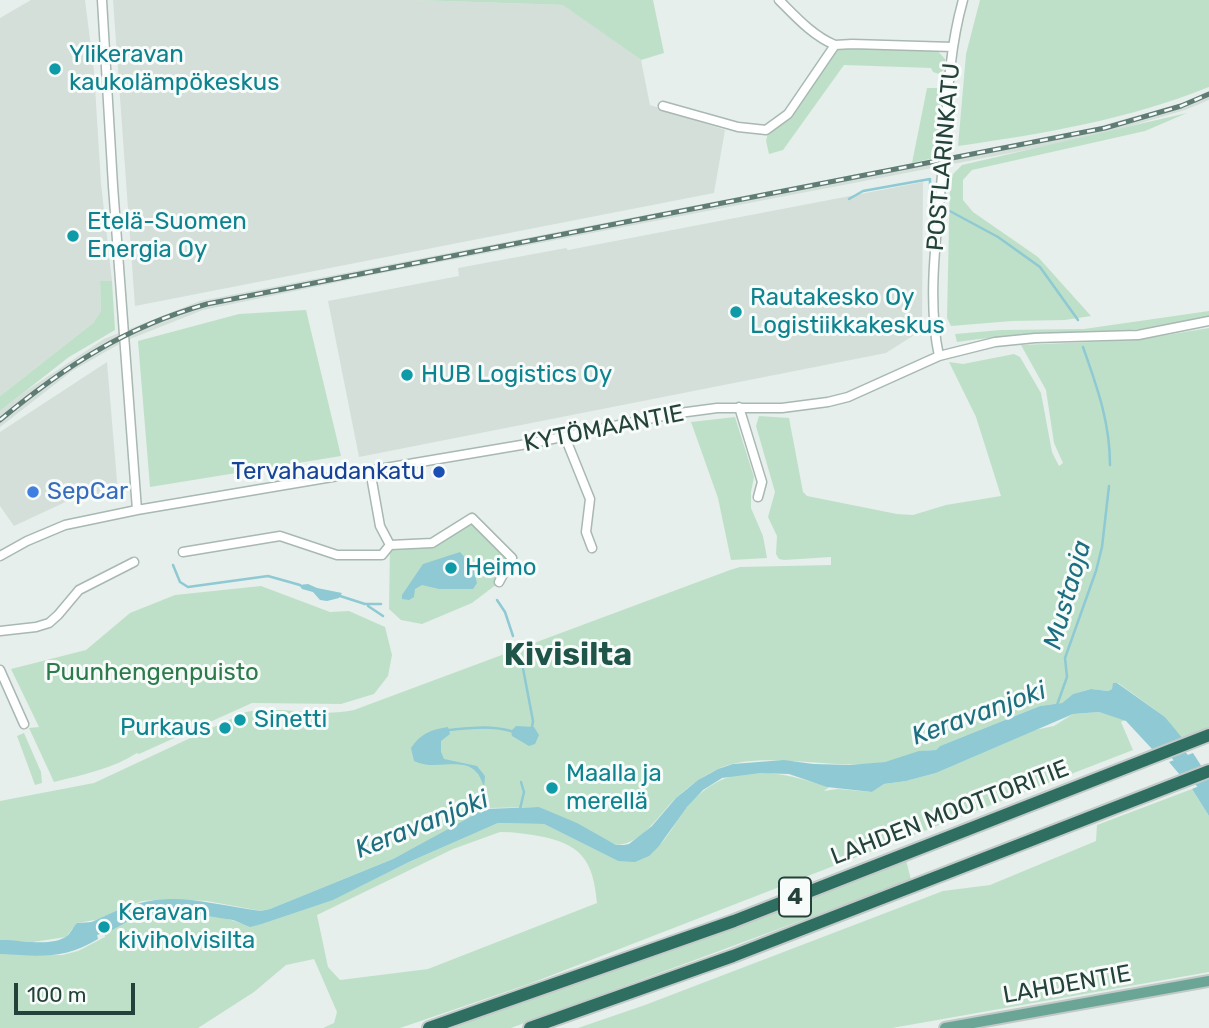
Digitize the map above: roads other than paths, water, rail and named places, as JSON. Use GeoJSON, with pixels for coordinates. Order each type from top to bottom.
{"type":"FeatureCollection","features":[{"type":"Feature","properties":{"kind":"highway","name":"LAHDEN MOOTTORITIE"},"geometry":{"type":"LineString","coordinates":[[429,1028],[734,920],[1204,737]]}},
{"type":"Feature","properties":{"kind":"highway","name":"4"},"geometry":{"type":"LineString","coordinates":[[530,1028],[733,956],[1209,771]]}},
{"type":"Feature","properties":{"kind":"main road","name":"LAHDENTIE"},"geometry":{"type":"LineString","coordinates":[[945,1028],[1209,982]]}},
{"type":"Feature","properties":{"kind":"street"},"geometry":{"type":"LineString","coordinates":[[102,0],[137,510]]}},
{"type":"Feature","properties":{"kind":"street"},"geometry":{"type":"LineString","coordinates":[[779,0],[806,26],[825,41],[835,45],[953,47]]}},
{"type":"Feature","properties":{"kind":"street","name":"POSTLARINKATU"},"geometry":{"type":"LineString","coordinates":[[939,356],[933,328],[934,282],[953,47],[963,0]]}},
{"type":"Feature","properties":{"kind":"street"},"geometry":{"type":"LineString","coordinates":[[663,106],[738,127],[765,130],[788,114],[835,45]]}},
{"type":"Feature","properties":{"kind":"street","name":"KYTÖMAANTIE"},"geometry":{"type":"LineString","coordinates":[[0,556],[65,525],[137,510],[565,437],[672,414],[717,408],[782,408],[828,402],[848,397],[939,356],[995,342],[1138,335],[1209,321]]}},
{"type":"Feature","properties":{"kind":"street"},"geometry":{"type":"LineString","coordinates":[[739,407],[762,482],[758,497]]}},
{"type":"Feature","properties":{"kind":"street"},"geometry":{"type":"LineString","coordinates":[[565,437],[590,499],[586,532],[592,548]]}},
{"type":"Feature","properties":{"kind":"street"},"geometry":{"type":"LineString","coordinates":[[370,470],[380,526],[390,545]]}},
{"type":"Feature","properties":{"kind":"street"},"geometry":{"type":"LineString","coordinates":[[183,552],[280,536],[337,555],[382,555],[390,545],[432,543],[472,519],[512,558],[499,582]]}},
{"type":"Feature","properties":{"kind":"street"},"geometry":{"type":"LineString","coordinates":[[0,631],[49,623],[79,590],[134,562]]}},
{"type":"Feature","properties":{"kind":"street"},"geometry":{"type":"LineString","coordinates":[[0,670],[24,724]]}},
{"type":"Feature","properties":{"kind":"water"},"geometry":{"type":"Polygon","coordinates":[[[460,552],[473,567],[477,583],[473,589],[439,589],[422,585],[415,589],[414,597],[409,600],[402,599],[423,564],[460,552]]]}},
{"type":"Feature","properties":{"kind":"water"},"geometry":{"type":"Polygon","coordinates":[[[308,584],[342,593],[339,598],[320,600],[313,592],[302,589],[299,585],[308,584]]]}},
{"type":"Feature","properties":{"kind":"water"},"geometry":{"type":"Polygon","coordinates":[[[1113,683],[1117,683],[1165,717],[1183,739],[1153,750],[1126,721],[1099,712],[1073,714],[936,773],[884,784],[872,792],[827,787],[789,774],[760,773],[722,778],[703,790],[687,807],[649,856],[635,862],[618,861],[544,824],[498,823],[409,862],[333,900],[262,924],[250,927],[233,920],[189,913],[134,918],[105,934],[102,921],[122,910],[161,899],[199,901],[261,911],[270,909],[393,859],[485,809],[539,807],[577,823],[616,845],[629,844],[652,826],[676,798],[698,780],[733,764],[784,760],[850,765],[885,762],[919,751],[936,750],[940,746],[1040,706],[1062,703],[1073,694],[1091,689],[1108,691],[1112,689],[1113,683]]]}},
{"type":"Feature","properties":{"kind":"water"},"geometry":{"type":"Polygon","coordinates":[[[516,726],[534,727],[539,735],[535,744],[529,746],[512,736],[511,731],[516,726]]]}},
{"type":"Feature","properties":{"kind":"water"},"geometry":{"type":"Polygon","coordinates":[[[448,727],[450,734],[441,741],[444,759],[477,766],[485,776],[484,788],[479,776],[464,765],[434,765],[414,761],[411,748],[418,739],[432,731],[448,727]]]}},
{"type":"Feature","properties":{"kind":"water"},"geometry":{"type":"Polygon","coordinates":[[[1193,753],[1202,767],[1180,775],[1169,762],[1193,753]]]}},
{"type":"Feature","properties":{"kind":"water"},"geometry":{"type":"Polygon","coordinates":[[[1209,782],[1209,816],[1192,789],[1209,782]]]}},
{"type":"Feature","properties":{"kind":"water"},"geometry":{"type":"Polygon","coordinates":[[[94,922],[98,939],[86,946],[62,954],[0,954],[0,940],[52,942],[67,936],[77,923],[94,922]]]}},
{"type":"Feature","properties":{"kind":"waterway"},"geometry":{"type":"LineString","coordinates":[[849,199],[863,191],[930,179],[930,198],[933,204]]}},
{"type":"Feature","properties":{"kind":"waterway"},"geometry":{"type":"LineString","coordinates":[[946,209],[998,237],[1040,267],[1078,320]]}},
{"type":"Feature","properties":{"kind":"waterway","name":"Mustaoja"},"geometry":{"type":"LineString","coordinates":[[1083,347],[1105,419],[1110,465]]}},
{"type":"Feature","properties":{"kind":"waterway","name":"Mustaoja"},"geometry":{"type":"LineString","coordinates":[[1057,705],[1067,677],[1065,658],[1102,547],[1109,486]]}},
{"type":"Feature","properties":{"kind":"waterway"},"geometry":{"type":"LineString","coordinates":[[173,565],[180,582],[188,587],[268,576],[300,585]]}},
{"type":"Feature","properties":{"kind":"waterway"},"geometry":{"type":"LineString","coordinates":[[337,595],[365,604],[381,604]]}},
{"type":"Feature","properties":{"kind":"waterway"},"geometry":{"type":"LineString","coordinates":[[497,600],[505,612],[513,636]]}},
{"type":"Feature","properties":{"kind":"waterway"},"geometry":{"type":"LineString","coordinates":[[368,606],[383,616]]}},
{"type":"Feature","properties":{"kind":"waterway"},"geometry":{"type":"LineString","coordinates":[[522,663],[532,727]]}},
{"type":"Feature","properties":{"kind":"waterway"},"geometry":{"type":"LineString","coordinates":[[449,730],[488,728],[511,731]]}},
{"type":"Feature","properties":{"kind":"waterway","name":"Keravanjoki"},"geometry":{"type":"LineString","coordinates":[[1166,741],[1209,789]]}},
{"type":"Feature","properties":{"kind":"waterway"},"geometry":{"type":"LineString","coordinates":[[520,809],[524,792],[521,782]]}},
{"type":"Feature","properties":{"kind":"waterway","name":"Keravanjoki"},"geometry":{"type":"LineString","coordinates":[[78,936],[120,917]]}},
{"type":"Feature","properties":{"kind":"railway"},"geometry":{"type":"LineString","coordinates":[[0,420],[48,383],[97,351],[149,324],[207,304],[1105,128],[1181,106],[1209,94]]}},
{"type":"Feature","properties":{"kind":"place","name":"Ylikeravan kaukolämpökeskus"},"geometry":{"type":"Point","coordinates":[55,69]}},
{"type":"Feature","properties":{"kind":"place","name":"Etelä-Suomen Energia Oy"},"geometry":{"type":"Point","coordinates":[73,236]}},
{"type":"Feature","properties":{"kind":"place","name":"Rautakesko Oy Logistiikkakeskus"},"geometry":{"type":"Point","coordinates":[736,312]}},
{"type":"Feature","properties":{"kind":"place","name":"HUB Logistics Oy"},"geometry":{"type":"Point","coordinates":[407,375]}},
{"type":"Feature","properties":{"kind":"place","name":"Tervahaudankatu"},"geometry":{"type":"Point","coordinates":[439,472]}},
{"type":"Feature","properties":{"kind":"place","name":"SepCar"},"geometry":{"type":"Point","coordinates":[33,492]}},
{"type":"Feature","properties":{"kind":"place","name":"Heimo"},"geometry":{"type":"Point","coordinates":[451,568]}},
{"type":"Feature","properties":{"kind":"place","name":"Sinetti"},"geometry":{"type":"Point","coordinates":[240,720]}},
{"type":"Feature","properties":{"kind":"place","name":"Purkaus"},"geometry":{"type":"Point","coordinates":[225,728]}},
{"type":"Feature","properties":{"kind":"place","name":"Maalla ja merellä"},"geometry":{"type":"Point","coordinates":[552,788]}},
{"type":"Feature","properties":{"kind":"place","name":"Keravan kiviholvisilta"},"geometry":{"type":"Point","coordinates":[104,927]}},
{"type":"Feature","properties":{"kind":"district","name":"Kivisilta"},"geometry":{"type":"Point","coordinates":[568,656]}},
{"type":"Feature","properties":{"kind":"park label","name":"Puunhengenpuisto"},"geometry":{"type":"Point","coordinates":[152,673]}}]}
